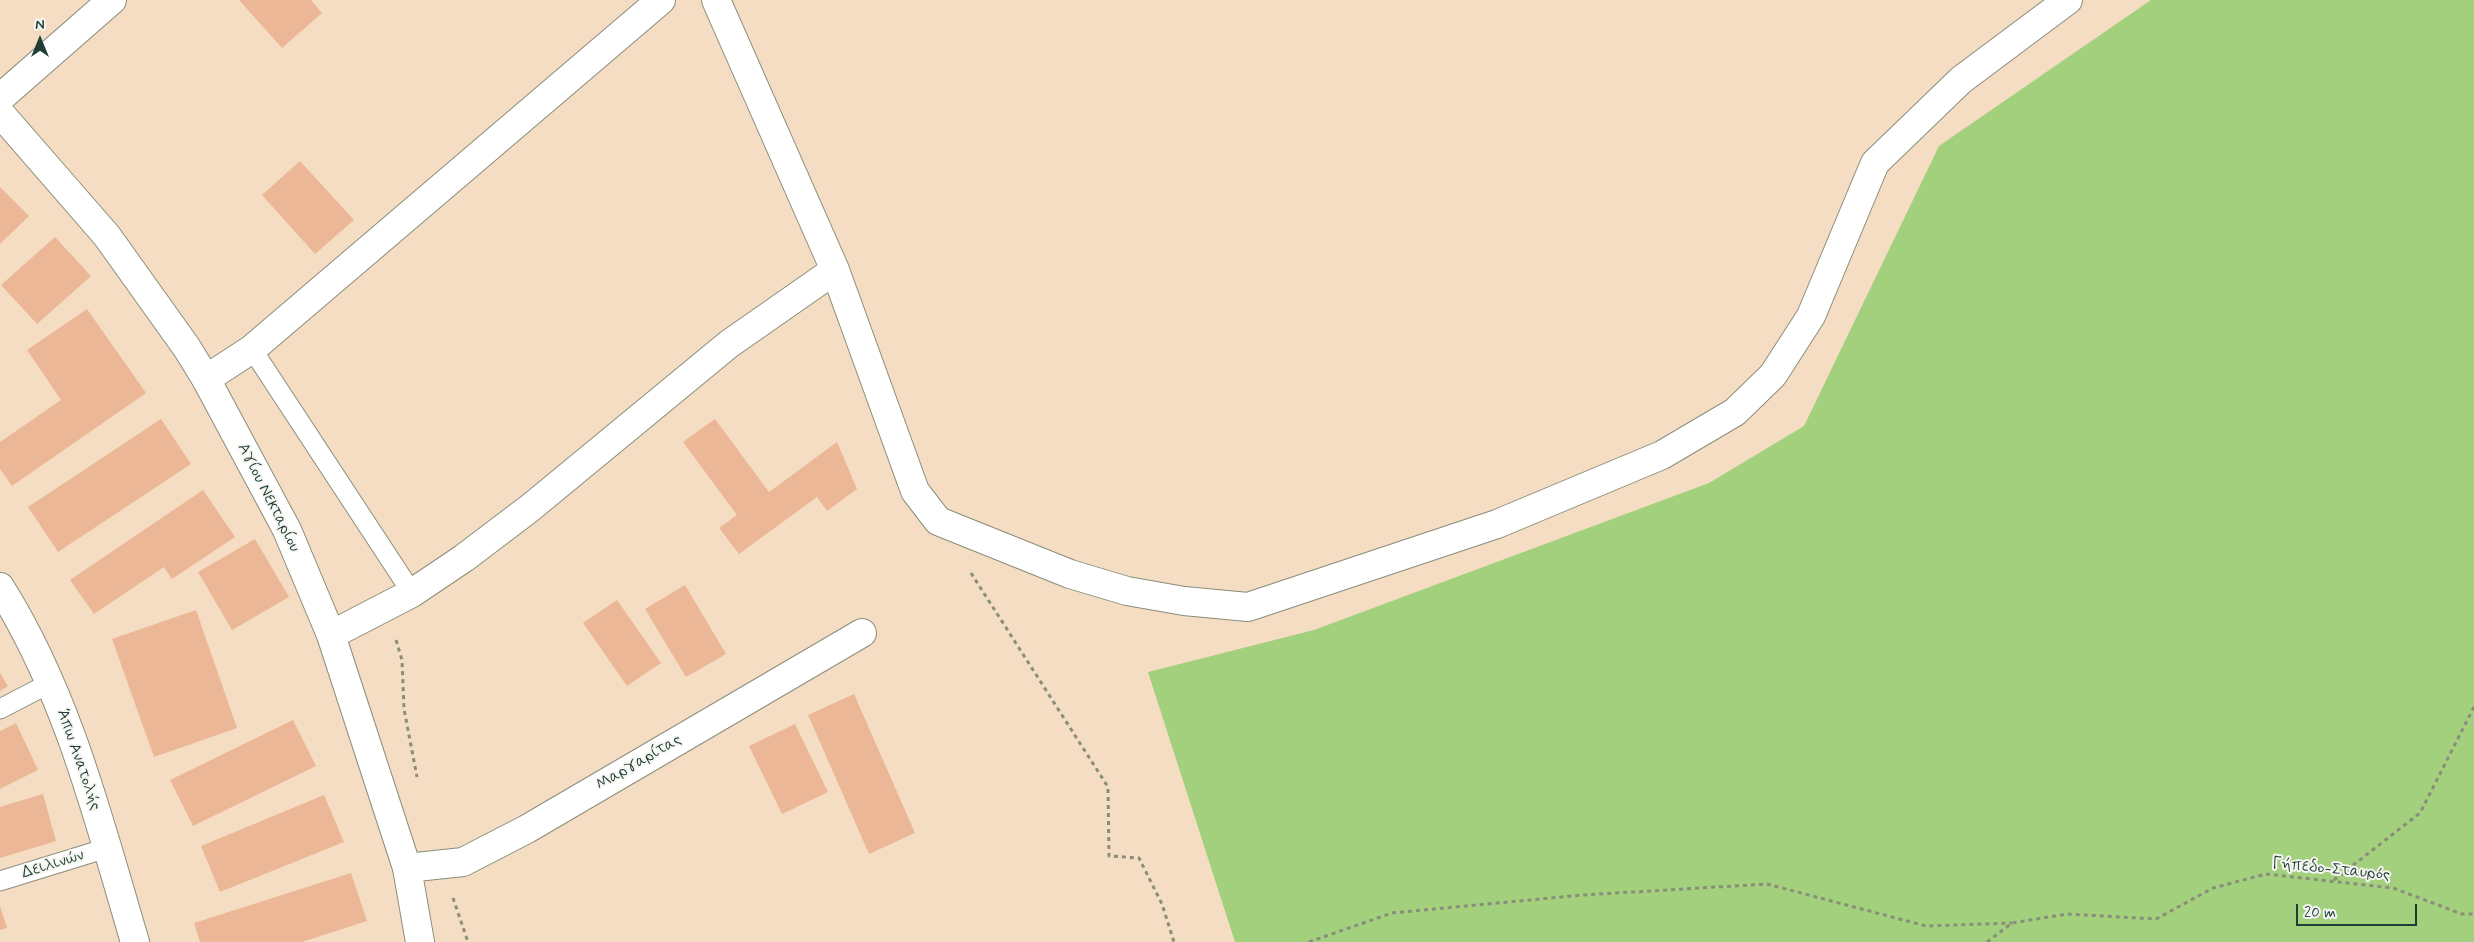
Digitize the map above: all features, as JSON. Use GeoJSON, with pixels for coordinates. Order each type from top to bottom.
{"type":"FeatureCollection","features":[{"type":"Feature","properties":{"kind":"street"},"geometry":{"type":"LineString","coordinates":[[0,98],[112,0]]}},
{"type":"Feature","properties":{"kind":"street"},"geometry":{"type":"LineString","coordinates":[[206,379],[252,349],[661,0]]}},
{"type":"Feature","properties":{"kind":"street"},"geometry":{"type":"LineString","coordinates":[[716,0],[835,270],[916,491],[938,522],[1070,574],[1127,591],[1184,601],[1248,607],[1497,524],[1662,455],[1735,412],[1774,374],[1811,316],[1875,163],[1960,80],[2068,0]]}},
{"type":"Feature","properties":{"kind":"street","name":"Αγίου Νεκταρίου"},"geometry":{"type":"LineString","coordinates":[[0,113],[107,236],[187,348],[206,379],[287,530],[331,635],[407,868],[420,942]]}},
{"type":"Feature","properties":{"kind":"street"},"geometry":{"type":"LineString","coordinates":[[331,635],[412,593],[464,558],[530,508],[729,344],[835,270]]}},
{"type":"Feature","properties":{"kind":"street","name":"Άπω Ανατολής"},"geometry":{"type":"LineString","coordinates":[[0,587],[50,683],[82,764],[135,942]]}},
{"type":"Feature","properties":{"kind":"street","name":"Μαργαρίτας"},"geometry":{"type":"LineString","coordinates":[[407,868],[463,862],[527,829],[862,633]]}},
{"type":"Feature","properties":{"kind":"lane"},"geometry":{"type":"LineString","coordinates":[[252,349],[412,593]]}},
{"type":"Feature","properties":{"kind":"lane"},"geometry":{"type":"LineString","coordinates":[[0,709],[50,683]]}},
{"type":"Feature","properties":{"kind":"lane","name":"Δειλινών"},"geometry":{"type":"LineString","coordinates":[[0,881],[107,848]]}},
{"type":"Feature","properties":{"kind":"path"},"geometry":{"type":"LineString","coordinates":[[970,571],[1108,787],[1109,856],[1139,858],[1162,904],[1174,942]]}},
{"type":"Feature","properties":{"kind":"path"},"geometry":{"type":"LineString","coordinates":[[385,607],[402,660],[404,709],[417,781]]}},
{"type":"Feature","properties":{"kind":"path"},"geometry":{"type":"LineString","coordinates":[[2334,880],[2420,813],[2474,708]]}},
{"type":"Feature","properties":{"kind":"path"},"geometry":{"type":"LineString","coordinates":[[442,864],[468,942]]}},
{"type":"Feature","properties":{"kind":"path","name":"Γήπεδο-Σταυρός"},"geometry":{"type":"LineString","coordinates":[[1987,942],[2012,923],[2067,914],[2156,919],[2212,888],[2266,874],[2393,888],[2462,914],[2474,914]]}},
{"type":"Feature","properties":{"kind":"path"},"geometry":{"type":"LineString","coordinates":[[1309,942],[1392,913],[1583,895],[1767,884],[1926,926],[2012,923]]}},
{"type":"Feature","properties":{"kind":"green space"},"geometry":{"type":"Polygon","coordinates":[[[2151,0],[2474,0],[2474,942],[1235,942],[1148,672],[1314,630],[1709,483],[1804,426],[1939,146],[2151,0]]]}},
{"type":"Feature","properties":{"kind":"building"},"geometry":{"type":"Polygon","coordinates":[[[239,0],[311,0],[322,13],[282,48],[239,0]]]}},
{"type":"Feature","properties":{"kind":"building"},"geometry":{"type":"Polygon","coordinates":[[[300,161],[354,220],[315,254],[262,195],[300,161]]]}},
{"type":"Feature","properties":{"kind":"building"},"geometry":{"type":"Polygon","coordinates":[[[0,187],[29,216],[0,244],[0,187]]]}},
{"type":"Feature","properties":{"kind":"building"},"geometry":{"type":"Polygon","coordinates":[[[55,237],[91,276],[37,324],[1,285],[55,237]]]}},
{"type":"Feature","properties":{"kind":"building"},"geometry":{"type":"Polygon","coordinates":[[[87,309],[146,393],[12,486],[0,469],[0,442],[61,400],[27,350],[87,309]]]}},
{"type":"Feature","properties":{"kind":"building"},"geometry":{"type":"Polygon","coordinates":[[[161,419],[191,464],[58,552],[28,507],[161,419]]]}},
{"type":"Feature","properties":{"kind":"building"},"geometry":{"type":"Polygon","coordinates":[[[715,419],[769,492],[837,442],[857,489],[827,511],[817,497],[739,554],[719,528],[737,515],[683,442],[715,419]]]}},
{"type":"Feature","properties":{"kind":"building"},"geometry":{"type":"Polygon","coordinates":[[[203,490],[235,537],[172,579],[164,567],[94,614],[70,580],[203,490]]]}},
{"type":"Feature","properties":{"kind":"building"},"geometry":{"type":"Polygon","coordinates":[[[255,539],[289,597],[232,630],[198,572],[255,539]]]}},
{"type":"Feature","properties":{"kind":"building"},"geometry":{"type":"Polygon","coordinates":[[[685,585],[726,654],[686,677],[645,609],[685,585]]]}},
{"type":"Feature","properties":{"kind":"building"},"geometry":{"type":"Polygon","coordinates":[[[617,600],[661,663],[627,686],[583,623],[617,600]]]}},
{"type":"Feature","properties":{"kind":"building"},"geometry":{"type":"Polygon","coordinates":[[[196,610],[237,728],[154,757],[112,639],[196,610]]]}},
{"type":"Feature","properties":{"kind":"building"},"geometry":{"type":"Polygon","coordinates":[[[0,673],[8,686],[0,691],[0,673]]]}},
{"type":"Feature","properties":{"kind":"building"},"geometry":{"type":"Polygon","coordinates":[[[854,694],[915,833],[869,854],[808,715],[854,694]]]}},
{"type":"Feature","properties":{"kind":"building"},"geometry":{"type":"Polygon","coordinates":[[[293,720],[316,766],[193,826],[170,780],[293,720]]]}},
{"type":"Feature","properties":{"kind":"building"},"geometry":{"type":"Polygon","coordinates":[[[16,723],[38,770],[0,789],[0,731],[16,723]]]}},
{"type":"Feature","properties":{"kind":"building"},"geometry":{"type":"Polygon","coordinates":[[[795,724],[828,792],[782,814],[749,746],[795,724]]]}},
{"type":"Feature","properties":{"kind":"building"},"geometry":{"type":"Polygon","coordinates":[[[43,794],[56,841],[0,858],[0,807],[43,794]]]}},
{"type":"Feature","properties":{"kind":"building"},"geometry":{"type":"Polygon","coordinates":[[[324,795],[344,842],[220,892],[201,846],[324,795]]]}},
{"type":"Feature","properties":{"kind":"building"},"geometry":{"type":"Polygon","coordinates":[[[351,873],[367,921],[302,942],[200,942],[194,923],[351,873]]]}},
{"type":"Feature","properties":{"kind":"building"},"geometry":{"type":"Polygon","coordinates":[[[0,906],[7,928],[0,930],[0,906]]]}}]}
